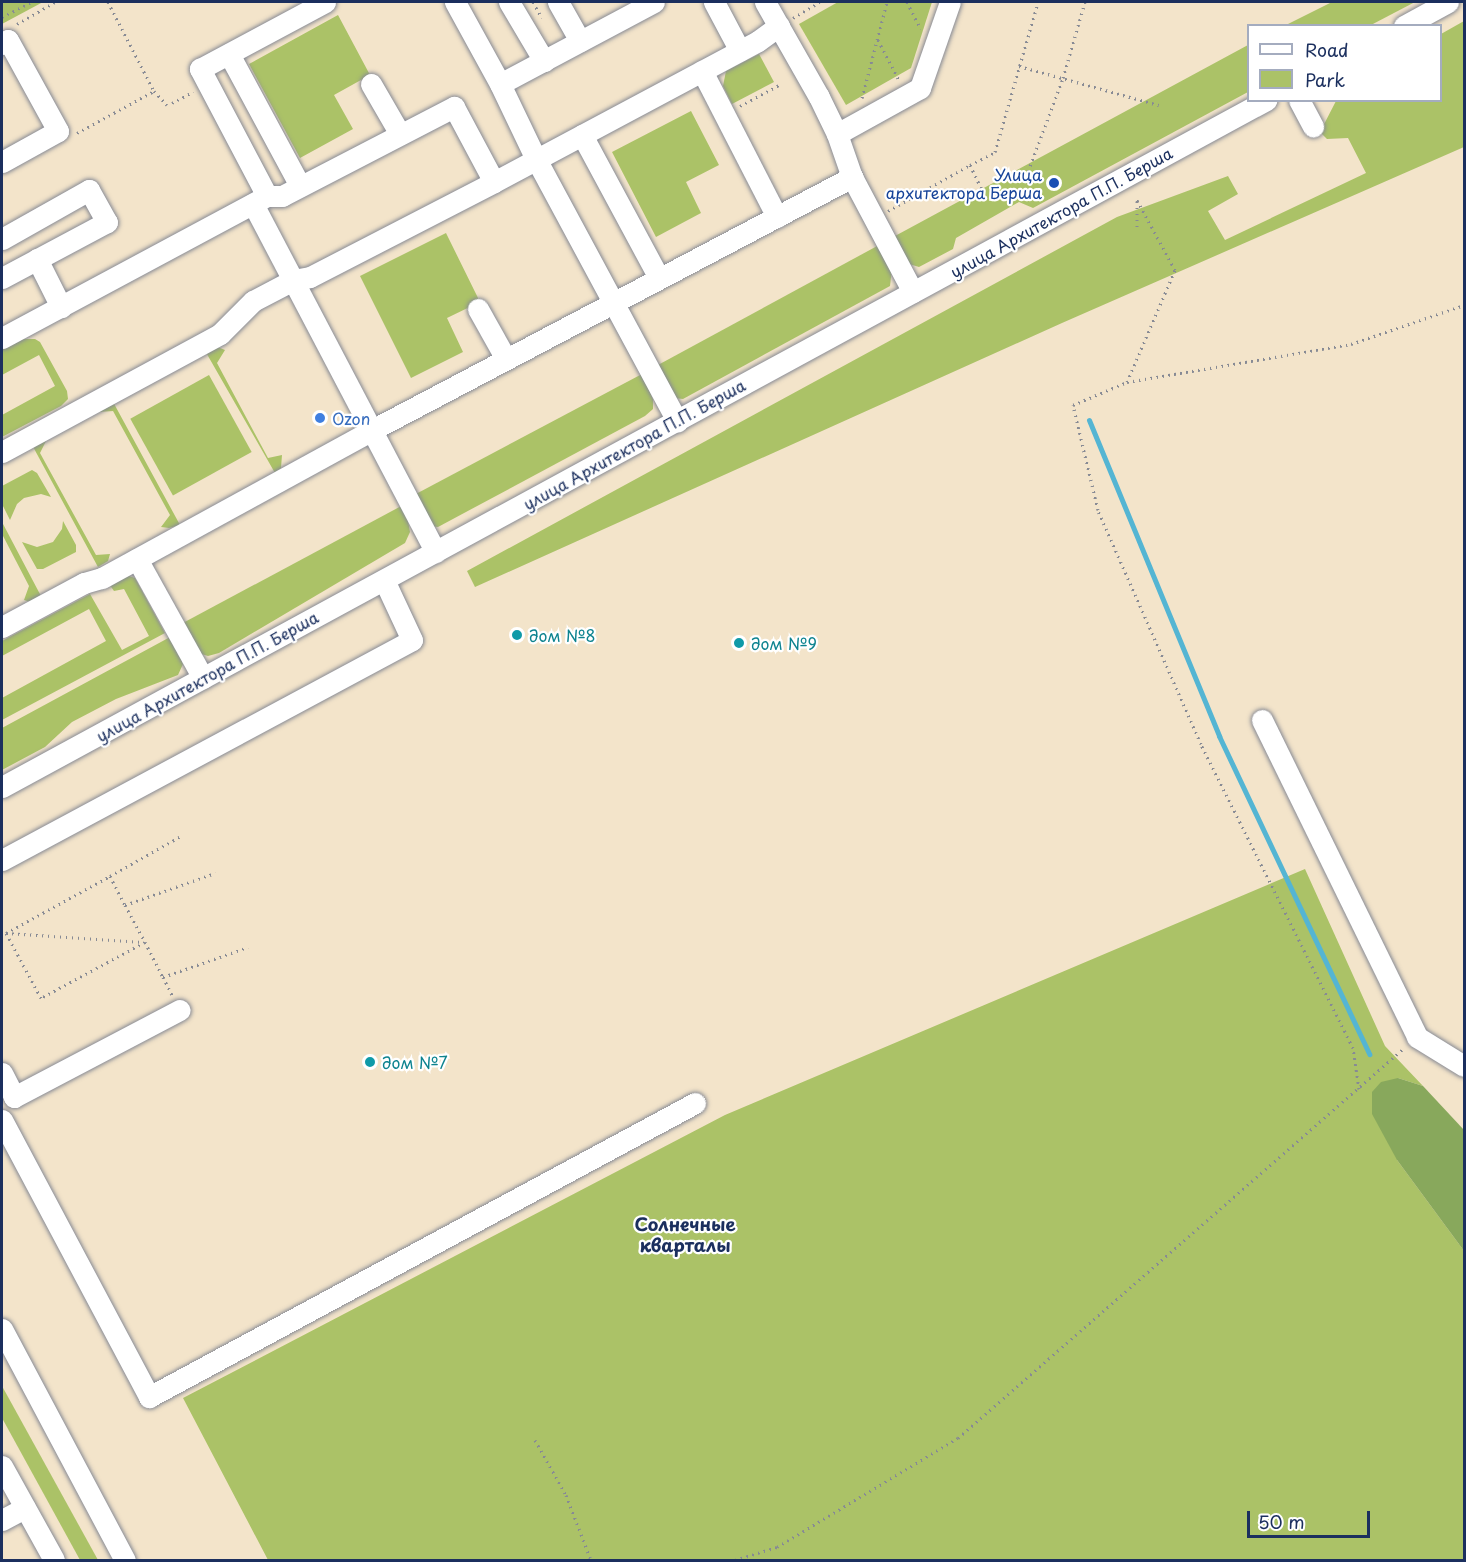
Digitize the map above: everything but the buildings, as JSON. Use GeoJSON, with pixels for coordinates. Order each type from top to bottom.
{"type":"FeatureCollection","features":[{"type":"Feature","properties":{"kind":"street"},"geometry":{"type":"LineString","coordinates":[[325,2],[200,69],[260,200],[293,280],[436,552]]}},
{"type":"Feature","properties":{"kind":"street"},"geometry":{"type":"LineString","coordinates":[[455,2],[500,84],[536,159],[612,303],[677,421]]}},
{"type":"Feature","properties":{"kind":"street"},"geometry":{"type":"LineString","coordinates":[[509,2],[544,61]]}},
{"type":"Feature","properties":{"kind":"street"},"geometry":{"type":"LineString","coordinates":[[558,2],[580,41]]}},
{"type":"Feature","properties":{"kind":"street"},"geometry":{"type":"LineString","coordinates":[[500,84],[654,2]]}},
{"type":"Feature","properties":{"kind":"street"},"geometry":{"type":"LineString","coordinates":[[714,2],[740,51]]}},
{"type":"Feature","properties":{"kind":"street"},"geometry":{"type":"LineString","coordinates":[[765,2],[846,129],[852,177],[913,292]]}},
{"type":"Feature","properties":{"kind":"street"},"geometry":{"type":"LineString","coordinates":[[846,129],[920,88],[950,2]]}},
{"type":"Feature","properties":{"kind":"street"},"geometry":{"type":"LineString","coordinates":[[1408,24],[1448,2]]}},
{"type":"Feature","properties":{"kind":"street"},"geometry":{"type":"LineString","coordinates":[[2,452],[220,334],[253,301],[293,280],[310,277],[494,182],[740,51],[779,26]]}},
{"type":"Feature","properties":{"kind":"street"},"geometry":{"type":"LineString","coordinates":[[2,44],[8,40],[68,129],[2,162]]}},
{"type":"Feature","properties":{"kind":"street"},"geometry":{"type":"LineString","coordinates":[[229,54],[300,186]]}},
{"type":"Feature","properties":{"kind":"street"},"geometry":{"type":"LineString","coordinates":[[702,71],[777,217]]}},
{"type":"Feature","properties":{"kind":"street"},"geometry":{"type":"LineString","coordinates":[[371,84],[400,134]]}},
{"type":"Feature","properties":{"kind":"street","name":"улица Архитектора П.П. Берша"},"geometry":{"type":"LineString","coordinates":[[2,788],[1262,102]]}},
{"type":"Feature","properties":{"kind":"street"},"geometry":{"type":"LineString","coordinates":[[1300,102],[1313,126]]}},
{"type":"Feature","properties":{"kind":"street"},"geometry":{"type":"LineString","coordinates":[[2,338],[260,200],[282,196],[454,107],[494,182]]}},
{"type":"Feature","properties":{"kind":"street"},"geometry":{"type":"LineString","coordinates":[[582,135],[659,278]]}},
{"type":"Feature","properties":{"kind":"street"},"geometry":{"type":"LineString","coordinates":[[2,627],[84,582],[102,579],[372,430],[852,177]]}},
{"type":"Feature","properties":{"kind":"street"},"geometry":{"type":"LineString","coordinates":[[2,239],[89,190],[107,222],[2,278]]}},
{"type":"Feature","properties":{"kind":"street"},"geometry":{"type":"LineString","coordinates":[[36,259],[61,306]]}},
{"type":"Feature","properties":{"kind":"street"},"geometry":{"type":"LineString","coordinates":[[478,309],[506,359]]}},
{"type":"Feature","properties":{"kind":"street"},"geometry":{"type":"LineString","coordinates":[[137,559],[202,678]]}},
{"type":"Feature","properties":{"kind":"street"},"geometry":{"type":"LineString","coordinates":[[2,860],[412,640],[384,580]]}},
{"type":"Feature","properties":{"kind":"street"},"geometry":{"type":"LineString","coordinates":[[1262,720],[1416,1037],[1464,1066]]}},
{"type":"Feature","properties":{"kind":"street"},"geometry":{"type":"LineString","coordinates":[[2,1073],[14,1096],[180,1010]]}},
{"type":"Feature","properties":{"kind":"street"},"geometry":{"type":"LineString","coordinates":[[2,1120],[149,1397],[695,1103]]}},
{"type":"Feature","properties":{"kind":"street"},"geometry":{"type":"LineString","coordinates":[[2,1329],[125,1560]]}},
{"type":"Feature","properties":{"kind":"street"},"geometry":{"type":"LineString","coordinates":[[2,1466],[54,1560]]}},
{"type":"Feature","properties":{"kind":"street"},"geometry":{"type":"LineString","coordinates":[[2,1520],[24,1508]]}},
{"type":"Feature","properties":{"kind":"path"},"geometry":{"type":"LineString","coordinates":[[2,17],[31,2]]}},
{"type":"Feature","properties":{"kind":"path"},"geometry":{"type":"LineString","coordinates":[[21,32],[16,22],[55,2]]}},
{"type":"Feature","properties":{"kind":"path"},"geometry":{"type":"LineString","coordinates":[[108,2],[154,91],[167,105]]}},
{"type":"Feature","properties":{"kind":"path"},"geometry":{"type":"LineString","coordinates":[[779,26],[820,2]]}},
{"type":"Feature","properties":{"kind":"path"},"geometry":{"type":"LineString","coordinates":[[846,129],[877,39],[887,2]]}},
{"type":"Feature","properties":{"kind":"path"},"geometry":{"type":"LineString","coordinates":[[907,2],[933,52]]}},
{"type":"Feature","properties":{"kind":"path"},"geometry":{"type":"LineString","coordinates":[[874,219],[995,152],[1038,2]]}},
{"type":"Feature","properties":{"kind":"path"},"geometry":{"type":"LineString","coordinates":[[1026,177],[1063,78],[1084,2]]}},
{"type":"Feature","properties":{"kind":"path"},"geometry":{"type":"LineString","coordinates":[[877,39],[907,96]]}},
{"type":"Feature","properties":{"kind":"path"},"geometry":{"type":"LineString","coordinates":[[1020,66],[1159,105]]}},
{"type":"Feature","properties":{"kind":"path"},"geometry":{"type":"LineString","coordinates":[[172,103],[208,84]]}},
{"type":"Feature","properties":{"kind":"path"},"geometry":{"type":"LineString","coordinates":[[732,110],[781,84]]}},
{"type":"Feature","properties":{"kind":"path"},"geometry":{"type":"LineString","coordinates":[[68,129],[154,91]]}},
{"type":"Feature","properties":{"kind":"path"},"geometry":{"type":"LineString","coordinates":[[970,165],[986,198]]}},
{"type":"Feature","properties":{"kind":"path"},"geometry":{"type":"LineString","coordinates":[[1126,382],[1175,270],[1137,200],[1137,227]]}},
{"type":"Feature","properties":{"kind":"path"},"geometry":{"type":"LineString","coordinates":[[1359,1089],[1353,1048],[1201,744],[1098,510],[1073,405],[1126,382],[1350,344],[1464,305]]}},
{"type":"Feature","properties":{"kind":"path"},"geometry":{"type":"LineString","coordinates":[[6,933],[181,836]]}},
{"type":"Feature","properties":{"kind":"path"},"geometry":{"type":"LineString","coordinates":[[125,905],[215,873]]}},
{"type":"Feature","properties":{"kind":"path"},"geometry":{"type":"LineString","coordinates":[[110,876],[180,1010]]}},
{"type":"Feature","properties":{"kind":"path"},"geometry":{"type":"LineString","coordinates":[[6,933],[41,998],[145,942]]}},
{"type":"Feature","properties":{"kind":"path"},"geometry":{"type":"LineString","coordinates":[[6,933],[145,942]]}},
{"type":"Feature","properties":{"kind":"path"},"geometry":{"type":"LineString","coordinates":[[163,977],[248,947]]}},
{"type":"Feature","properties":{"kind":"path"},"geometry":{"type":"LineString","coordinates":[[735,1560],[777,1547],[958,1438],[1416,1037]]}},
{"type":"Feature","properties":{"kind":"path"},"geometry":{"type":"LineString","coordinates":[[535,1440],[566,1495],[591,1560]]}},
{"type":"Feature","properties":{"kind":"green space"},"geometry":{"type":"Polygon","coordinates":[[[2,2],[43,2],[2,24],[2,2]]]}},
{"type":"Feature","properties":{"kind":"green space"},"geometry":{"type":"Polygon","coordinates":[[[838,2],[932,2],[911,68],[846,105],[799,24],[838,2]]]}},
{"type":"Feature","properties":{"kind":"green space"},"geometry":{"type":"Polygon","coordinates":[[[1332,2],[1415,2],[1373,24],[1288,24],[1332,2]]]}},
{"type":"Feature","properties":{"kind":"green space"},"geometry":{"type":"Polygon","coordinates":[[[338,15],[370,75],[334,95],[353,129],[300,158],[249,64],[338,15]]]}},
{"type":"Feature","properties":{"kind":"green space"},"geometry":{"type":"Polygon","coordinates":[[[1464,21],[1464,147],[1062,323],[475,587],[467,571],[1117,217],[1228,176],[1238,194],[1208,211],[1225,240],[1366,173],[1348,138],[1327,139],[1320,132],[1335,102],[1442,102],[1442,33],[1464,21]]]}},
{"type":"Feature","properties":{"kind":"green space"},"geometry":{"type":"Polygon","coordinates":[[[1247,46],[1247,93],[1033,208],[1019,202],[956,238],[953,249],[919,267],[909,264],[895,236],[1247,46]]]}},
{"type":"Feature","properties":{"kind":"green space"},"geometry":{"type":"Polygon","coordinates":[[[759,54],[774,82],[732,104],[723,86],[726,71],[759,54]]]}},
{"type":"Feature","properties":{"kind":"green space"},"geometry":{"type":"Polygon","coordinates":[[[691,111],[719,165],[686,182],[701,213],[656,237],[612,152],[691,111]]]}},
{"type":"Feature","properties":{"kind":"green space"},"geometry":{"type":"Polygon","coordinates":[[[446,233],[480,302],[447,318],[463,352],[411,378],[360,276],[446,233]]]}},
{"type":"Feature","properties":{"kind":"green space"},"geometry":{"type":"Polygon","coordinates":[[[879,245],[892,269],[890,286],[683,399],[674,398],[658,365],[879,245]]]}},
{"type":"Feature","properties":{"kind":"green space"},"geometry":{"type":"Polygon","coordinates":[[[22,339],[35,339],[40,342],[67,391],[68,399],[61,406],[2,437],[2,415],[55,386],[39,355],[2,375],[2,350],[22,339]]]}},
{"type":"Feature","properties":{"kind":"green space"},"geometry":{"type":"Polygon","coordinates":[[[215,346],[225,350],[217,363],[268,458],[282,455],[281,468],[275,473],[204,349],[215,346]]]}},
{"type":"Feature","properties":{"kind":"green space"},"geometry":{"type":"Polygon","coordinates":[[[642,374],[653,399],[653,409],[645,416],[438,527],[430,526],[414,495],[642,374]]]}},
{"type":"Feature","properties":{"kind":"green space"},"geometry":{"type":"Polygon","coordinates":[[[209,375],[252,452],[173,496],[130,419],[209,375]]]}},
{"type":"Feature","properties":{"kind":"green space"},"geometry":{"type":"Polygon","coordinates":[[[112,400],[180,525],[169,528],[161,527],[170,515],[113,411],[98,412],[112,400]]]}},
{"type":"Feature","properties":{"kind":"green space"},"geometry":{"type":"Polygon","coordinates":[[[42,439],[46,441],[40,453],[96,555],[110,554],[108,561],[98,567],[31,443],[42,439]]]}},
{"type":"Feature","properties":{"kind":"green space"},"geometry":{"type":"Polygon","coordinates":[[[32,470],[37,473],[51,497],[41,494],[24,498],[17,504],[10,520],[2,504],[2,486],[32,470]]]}},
{"type":"Feature","properties":{"kind":"green space"},"geometry":{"type":"Polygon","coordinates":[[[405,504],[410,532],[405,543],[219,653],[208,656],[198,653],[181,624],[405,504]]]}},
{"type":"Feature","properties":{"kind":"green space"},"geometry":{"type":"Polygon","coordinates":[[[63,521],[76,545],[76,552],[43,569],[37,569],[22,542],[37,547],[53,542],[62,529],[63,521]]]}},
{"type":"Feature","properties":{"kind":"green space"},"geometry":{"type":"Polygon","coordinates":[[[2,522],[42,598],[30,602],[24,600],[29,586],[2,534],[2,522]]]}},
{"type":"Feature","properties":{"kind":"green space"},"geometry":{"type":"Polygon","coordinates":[[[126,575],[135,578],[165,633],[2,720],[2,698],[106,641],[89,609],[2,656],[2,641],[90,594],[122,650],[149,636],[124,589],[114,591],[109,584],[126,575]]]}},
{"type":"Feature","properties":{"kind":"green space"},"geometry":{"type":"Polygon","coordinates":[[[172,636],[183,664],[178,675],[116,699],[72,722],[45,747],[2,770],[2,728],[172,636]]]}},
{"type":"Feature","properties":{"kind":"green space"},"geometry":{"type":"Polygon","coordinates":[[[1305,869],[1385,1046],[1423,1086],[1398,1078],[1397,1160],[1464,1251],[1464,1560],[268,1560],[183,1398],[725,1115],[1305,869]]]}},
{"type":"Feature","properties":{"kind":"green space"},"geometry":{"type":"Polygon","coordinates":[[[1398,1078],[1423,1086],[1464,1130],[1464,1251],[1397,1160],[1372,1114],[1372,1092],[1381,1082],[1398,1078]]]}},
{"type":"Feature","properties":{"kind":"green space"},"geometry":{"type":"Polygon","coordinates":[[[2,1386],[98,1560],[80,1560],[2,1418],[2,1386]]]}},
{"type":"Feature","properties":{"kind":"waterway"},"geometry":{"type":"LineString","coordinates":[[1089,420],[1219,736],[1369,1054]]}},
{"type":"Feature","properties":{"kind":"place","name":"Улица архитектора Берша"},"geometry":{"type":"Point","coordinates":[1054,183]}},
{"type":"Feature","properties":{"kind":"place","name":"Ozon"},"geometry":{"type":"Point","coordinates":[320,418]}},
{"type":"Feature","properties":{"kind":"place","name":"дом №8"},"geometry":{"type":"Point","coordinates":[517,635]}},
{"type":"Feature","properties":{"kind":"place","name":"дом №9"},"geometry":{"type":"Point","coordinates":[739,643]}},
{"type":"Feature","properties":{"kind":"place","name":"дом №7"},"geometry":{"type":"Point","coordinates":[370,1062]}},
{"type":"Feature","properties":{"kind":"district","name":"Солнечные кварталы"},"geometry":{"type":"Point","coordinates":[685,1235]}}]}
